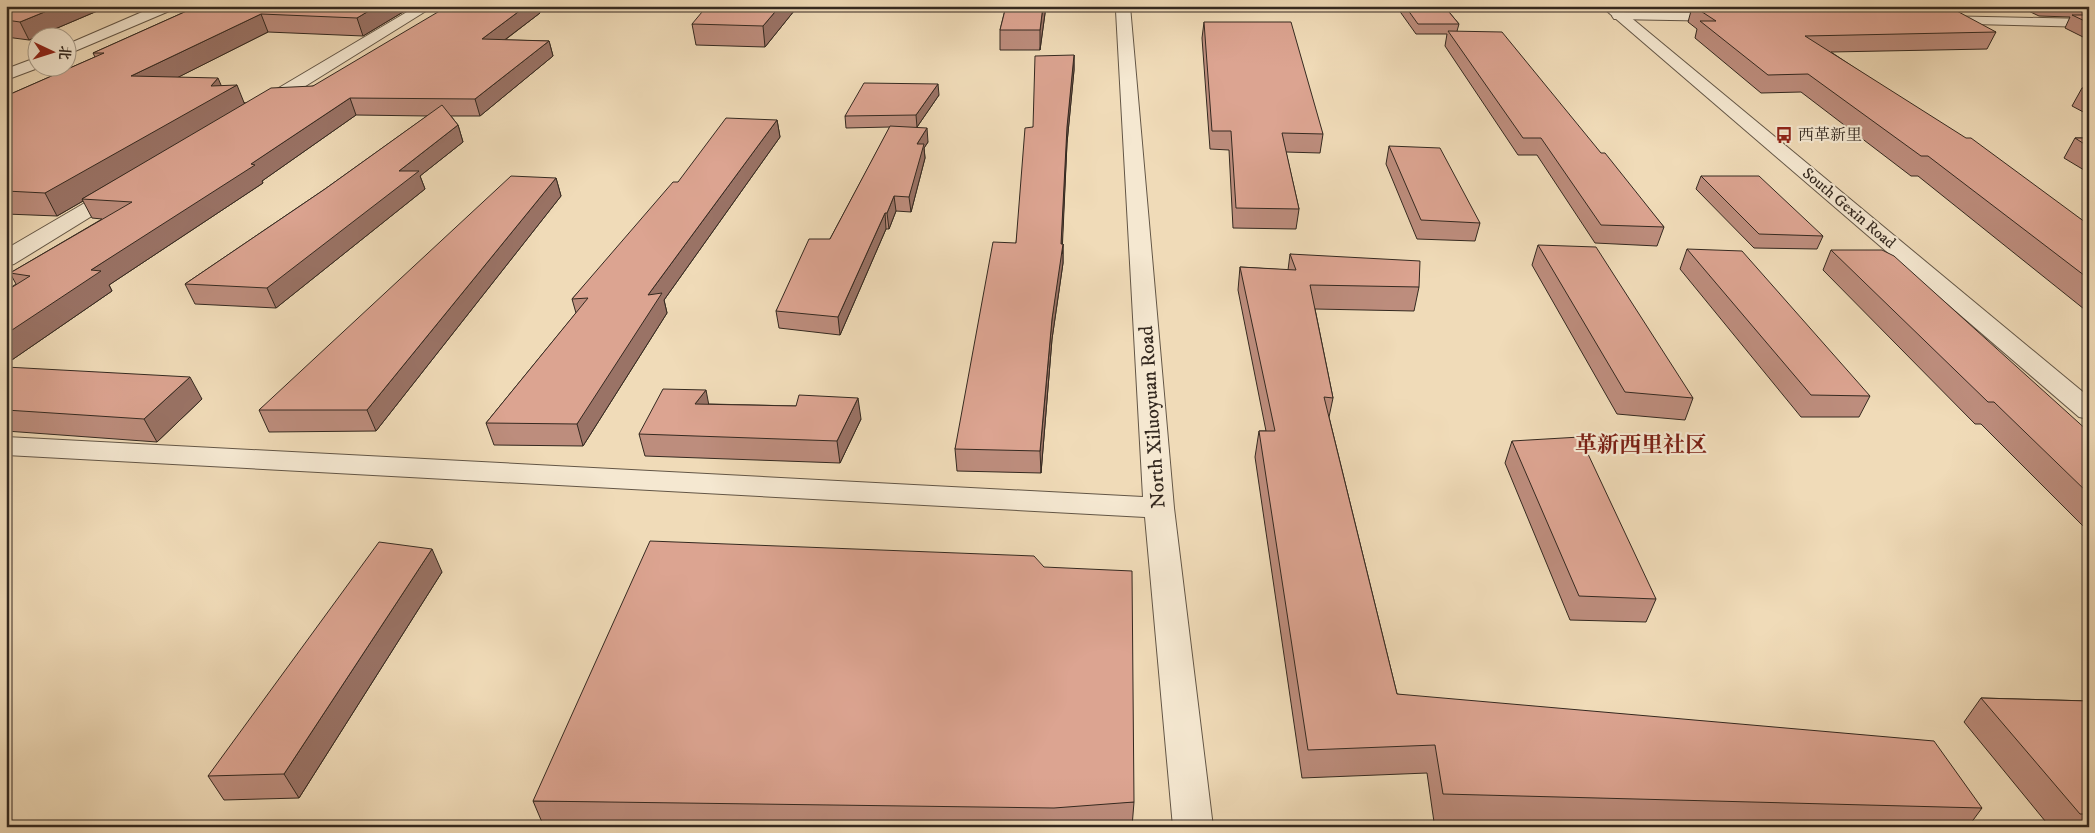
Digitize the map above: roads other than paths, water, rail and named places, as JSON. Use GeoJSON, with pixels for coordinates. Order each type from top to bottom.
{"type":"FeatureCollection","features":[{"type":"Feature","properties":{"kind":"street"},"geometry":{"type":"LineString","coordinates":[[78,45],[169,6]]}},
{"type":"Feature","properties":{"kind":"street"},"geometry":{"type":"LineString","coordinates":[[247,114],[427,6]]}},
{"type":"Feature","properties":{"kind":"street"},"geometry":{"type":"LineString","coordinates":[[1100,6],[1123,6]]}},
{"type":"Feature","properties":{"kind":"street","name":"North Xiluoyuan Road"},"geometry":{"type":"LineString","coordinates":[[1123,6],[1159,508],[1193,827]]}},
{"type":"Feature","properties":{"kind":"street"},"geometry":{"type":"LineString","coordinates":[[1613,11],[1746,18]]}},
{"type":"Feature","properties":{"kind":"street","name":"South Gexin Road"},"geometry":{"type":"LineString","coordinates":[[1613,11],[2089,410]]}},
{"type":"Feature","properties":{"kind":"street"},"geometry":{"type":"LineString","coordinates":[[1922,20],[2089,23]]}},
{"type":"Feature","properties":{"kind":"street"},"geometry":{"type":"LineString","coordinates":[[6,76],[28,66]]}},
{"type":"Feature","properties":{"kind":"street"},"geometry":{"type":"LineString","coordinates":[[6,259],[136,181]]}},
{"type":"Feature","properties":{"kind":"street"},"geometry":{"type":"LineString","coordinates":[[6,446],[1159,508]]}},
{"type":"Feature","properties":{"kind":"place","name":"西革新里"},"geometry":{"type":"Point","coordinates":[1784,135]}},
{"type":"Feature","properties":{"kind":"district","name":"革新西里社区"},"geometry":{"type":"Point","coordinates":[1641,445]}}]}
